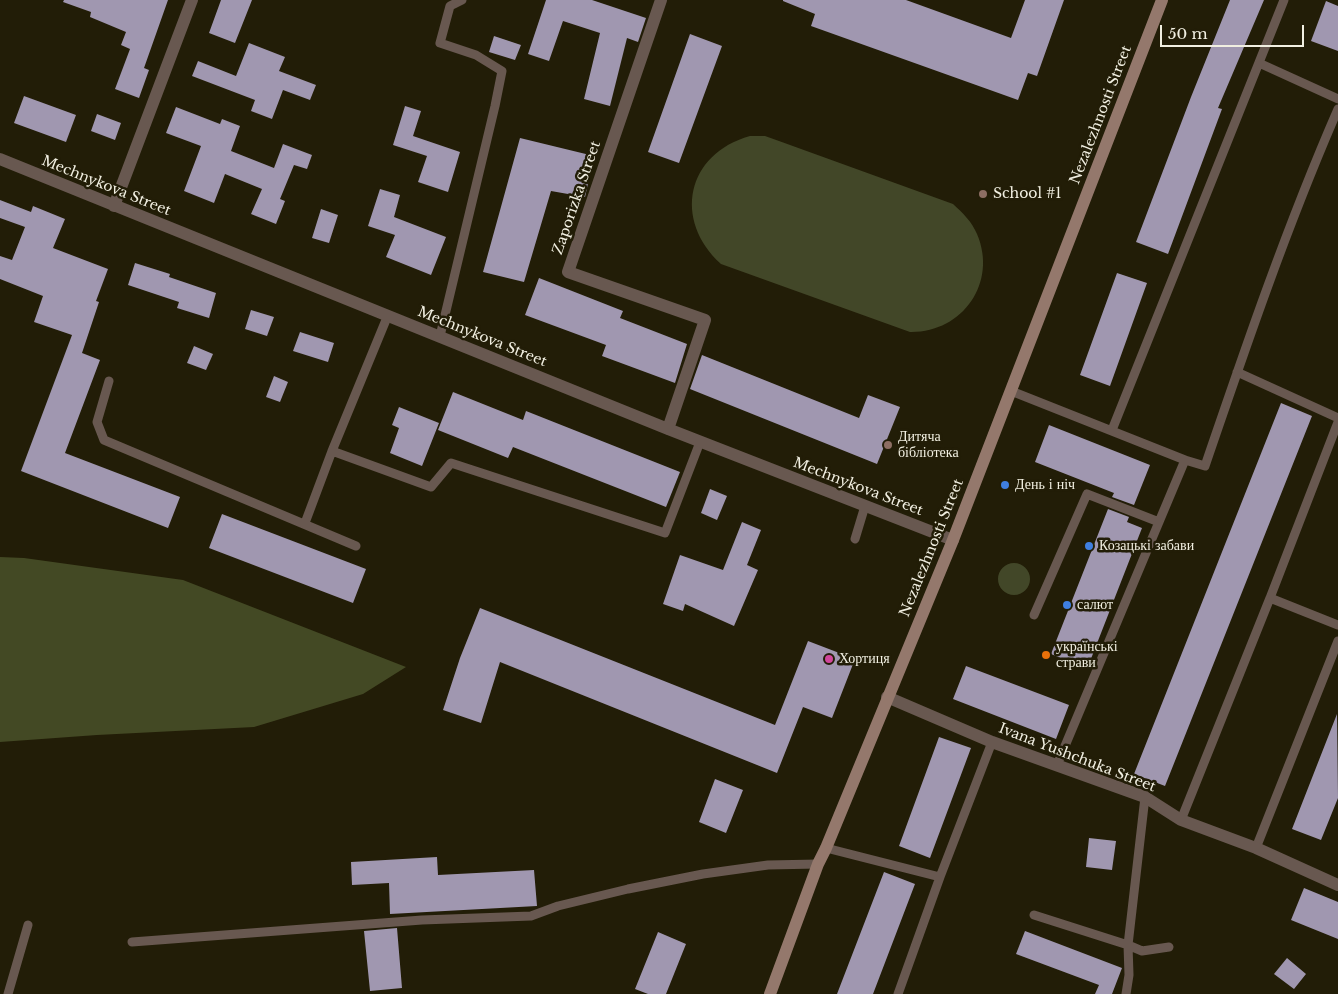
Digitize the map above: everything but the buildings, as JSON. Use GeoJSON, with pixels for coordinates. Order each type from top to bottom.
{"type":"FeatureCollection","features":[{"type":"Feature","properties":{"kind":"main road","name":"Nezalezhnosti Street"},"geometry":{"type":"LineString","coordinates":[[770,994],[818,864],[953,540],[1162,0]]}},
{"type":"Feature","properties":{"kind":"street"},"geometry":{"type":"LineString","coordinates":[[114,206],[192,0]]}},
{"type":"Feature","properties":{"kind":"street","name":"Zaporizka Street"},"geometry":{"type":"LineString","coordinates":[[661,0],[568,272],[705,320],[668,429]]}},
{"type":"Feature","properties":{"kind":"street","name":"Mechnykova Street"},"geometry":{"type":"LineString","coordinates":[[0,159],[700,442],[953,540]]}},
{"type":"Feature","properties":{"kind":"street","name":"Ivana Yushchuka Street"},"geometry":{"type":"LineString","coordinates":[[887,697],[992,742],[1145,797],[1182,820],[1256,848],[1338,885]]}},
{"type":"Feature","properties":{"kind":"lane"},"geometry":{"type":"LineString","coordinates":[[440,336],[502,71],[476,55],[440,43],[450,6],[462,0]]}},
{"type":"Feature","properties":{"kind":"lane"},"geometry":{"type":"LineString","coordinates":[[1112,430],[1284,0]]}},
{"type":"Feature","properties":{"kind":"lane"},"geometry":{"type":"LineString","coordinates":[[1259,63],[1338,99]]}},
{"type":"Feature","properties":{"kind":"lane"},"geometry":{"type":"LineString","coordinates":[[1011,391],[1185,460],[1205,466],[1258,310],[1322,145],[1338,109]]}},
{"type":"Feature","properties":{"kind":"lane"},"geometry":{"type":"LineString","coordinates":[[305,523],[332,451],[388,315]]}},
{"type":"Feature","properties":{"kind":"lane"},"geometry":{"type":"LineString","coordinates":[[1237,372],[1338,418]]}},
{"type":"Feature","properties":{"kind":"lane"},"geometry":{"type":"LineString","coordinates":[[109,381],[97,422],[104,440],[356,546]]}},
{"type":"Feature","properties":{"kind":"lane"},"geometry":{"type":"LineString","coordinates":[[1182,820],[1338,422]]}},
{"type":"Feature","properties":{"kind":"lane"},"geometry":{"type":"LineString","coordinates":[[332,451],[431,487],[451,463],[665,533],[700,442]]}},
{"type":"Feature","properties":{"kind":"lane"},"geometry":{"type":"LineString","coordinates":[[1057,765],[1185,460]]}},
{"type":"Feature","properties":{"kind":"lane"},"geometry":{"type":"LineString","coordinates":[[1034,615],[1087,494],[1160,522]]}},
{"type":"Feature","properties":{"kind":"lane"},"geometry":{"type":"LineString","coordinates":[[855,539],[865,506]]}},
{"type":"Feature","properties":{"kind":"lane"},"geometry":{"type":"LineString","coordinates":[[1270,598],[1338,625]]}},
{"type":"Feature","properties":{"kind":"lane"},"geometry":{"type":"LineString","coordinates":[[1256,848],[1338,641]]}},
{"type":"Feature","properties":{"kind":"lane"},"geometry":{"type":"LineString","coordinates":[[898,994],[940,877],[992,742]]}},
{"type":"Feature","properties":{"kind":"lane"},"geometry":{"type":"LineString","coordinates":[[1126,994],[1130,975],[1128,945],[1145,797]]}},
{"type":"Feature","properties":{"kind":"lane"},"geometry":{"type":"LineString","coordinates":[[826,848],[940,877]]}},
{"type":"Feature","properties":{"kind":"lane"},"geometry":{"type":"LineString","coordinates":[[132,942],[422,920],[531,916],[558,906],[619,891],[703,874],[768,865],[818,864]]}},
{"type":"Feature","properties":{"kind":"lane"},"geometry":{"type":"LineString","coordinates":[[1034,915],[1142,951],[1170,947]]}},
{"type":"Feature","properties":{"kind":"lane"},"geometry":{"type":"LineString","coordinates":[[8,994],[28,925]]}},
{"type":"Feature","properties":{"kind":"green space"},"geometry":{"type":"Polygon","coordinates":[[[750,136],[765,136],[953,204],[973,226],[982,252],[983,270],[979,287],[971,302],[960,314],[945,324],[929,330],[910,332],[721,264],[706,247],[696,228],[692,209],[694,190],[700,173],[712,157],[728,145],[750,136]]]}},
{"type":"Feature","properties":{"kind":"green space"},"geometry":{"type":"Polygon","coordinates":[[[0,557],[24,558],[183,580],[406,667],[363,694],[254,727],[0,742],[0,557]]]}},
{"type":"Feature","properties":{"kind":"green space"},"geometry":{"type":"Polygon","coordinates":[[[1014,563],[1020,564],[1025,568],[1029,573],[1029,585],[1025,590],[1020,594],[1014,595],[1008,594],[1003,590],[999,585],[998,579],[999,573],[1003,568],[1008,564],[1014,563]]]}},
{"type":"Feature","properties":{"kind":"place","name":"School #1"},"geometry":{"type":"Point","coordinates":[983,194]}},
{"type":"Feature","properties":{"kind":"place","name":"Дитяча бібліотека"},"geometry":{"type":"Point","coordinates":[888,445]}},
{"type":"Feature","properties":{"kind":"place","name":"День і ніч"},"geometry":{"type":"Point","coordinates":[1005,485]}},
{"type":"Feature","properties":{"kind":"place","name":"Козацькі забави"},"geometry":{"type":"Point","coordinates":[1089,546]}},
{"type":"Feature","properties":{"kind":"place","name":"салют"},"geometry":{"type":"Point","coordinates":[1067,605]}},
{"type":"Feature","properties":{"kind":"place","name":"українські страви"},"geometry":{"type":"Point","coordinates":[1046,655]}},
{"type":"Feature","properties":{"kind":"place","name":"Хортиця"},"geometry":{"type":"Point","coordinates":[829,659]}}]}
